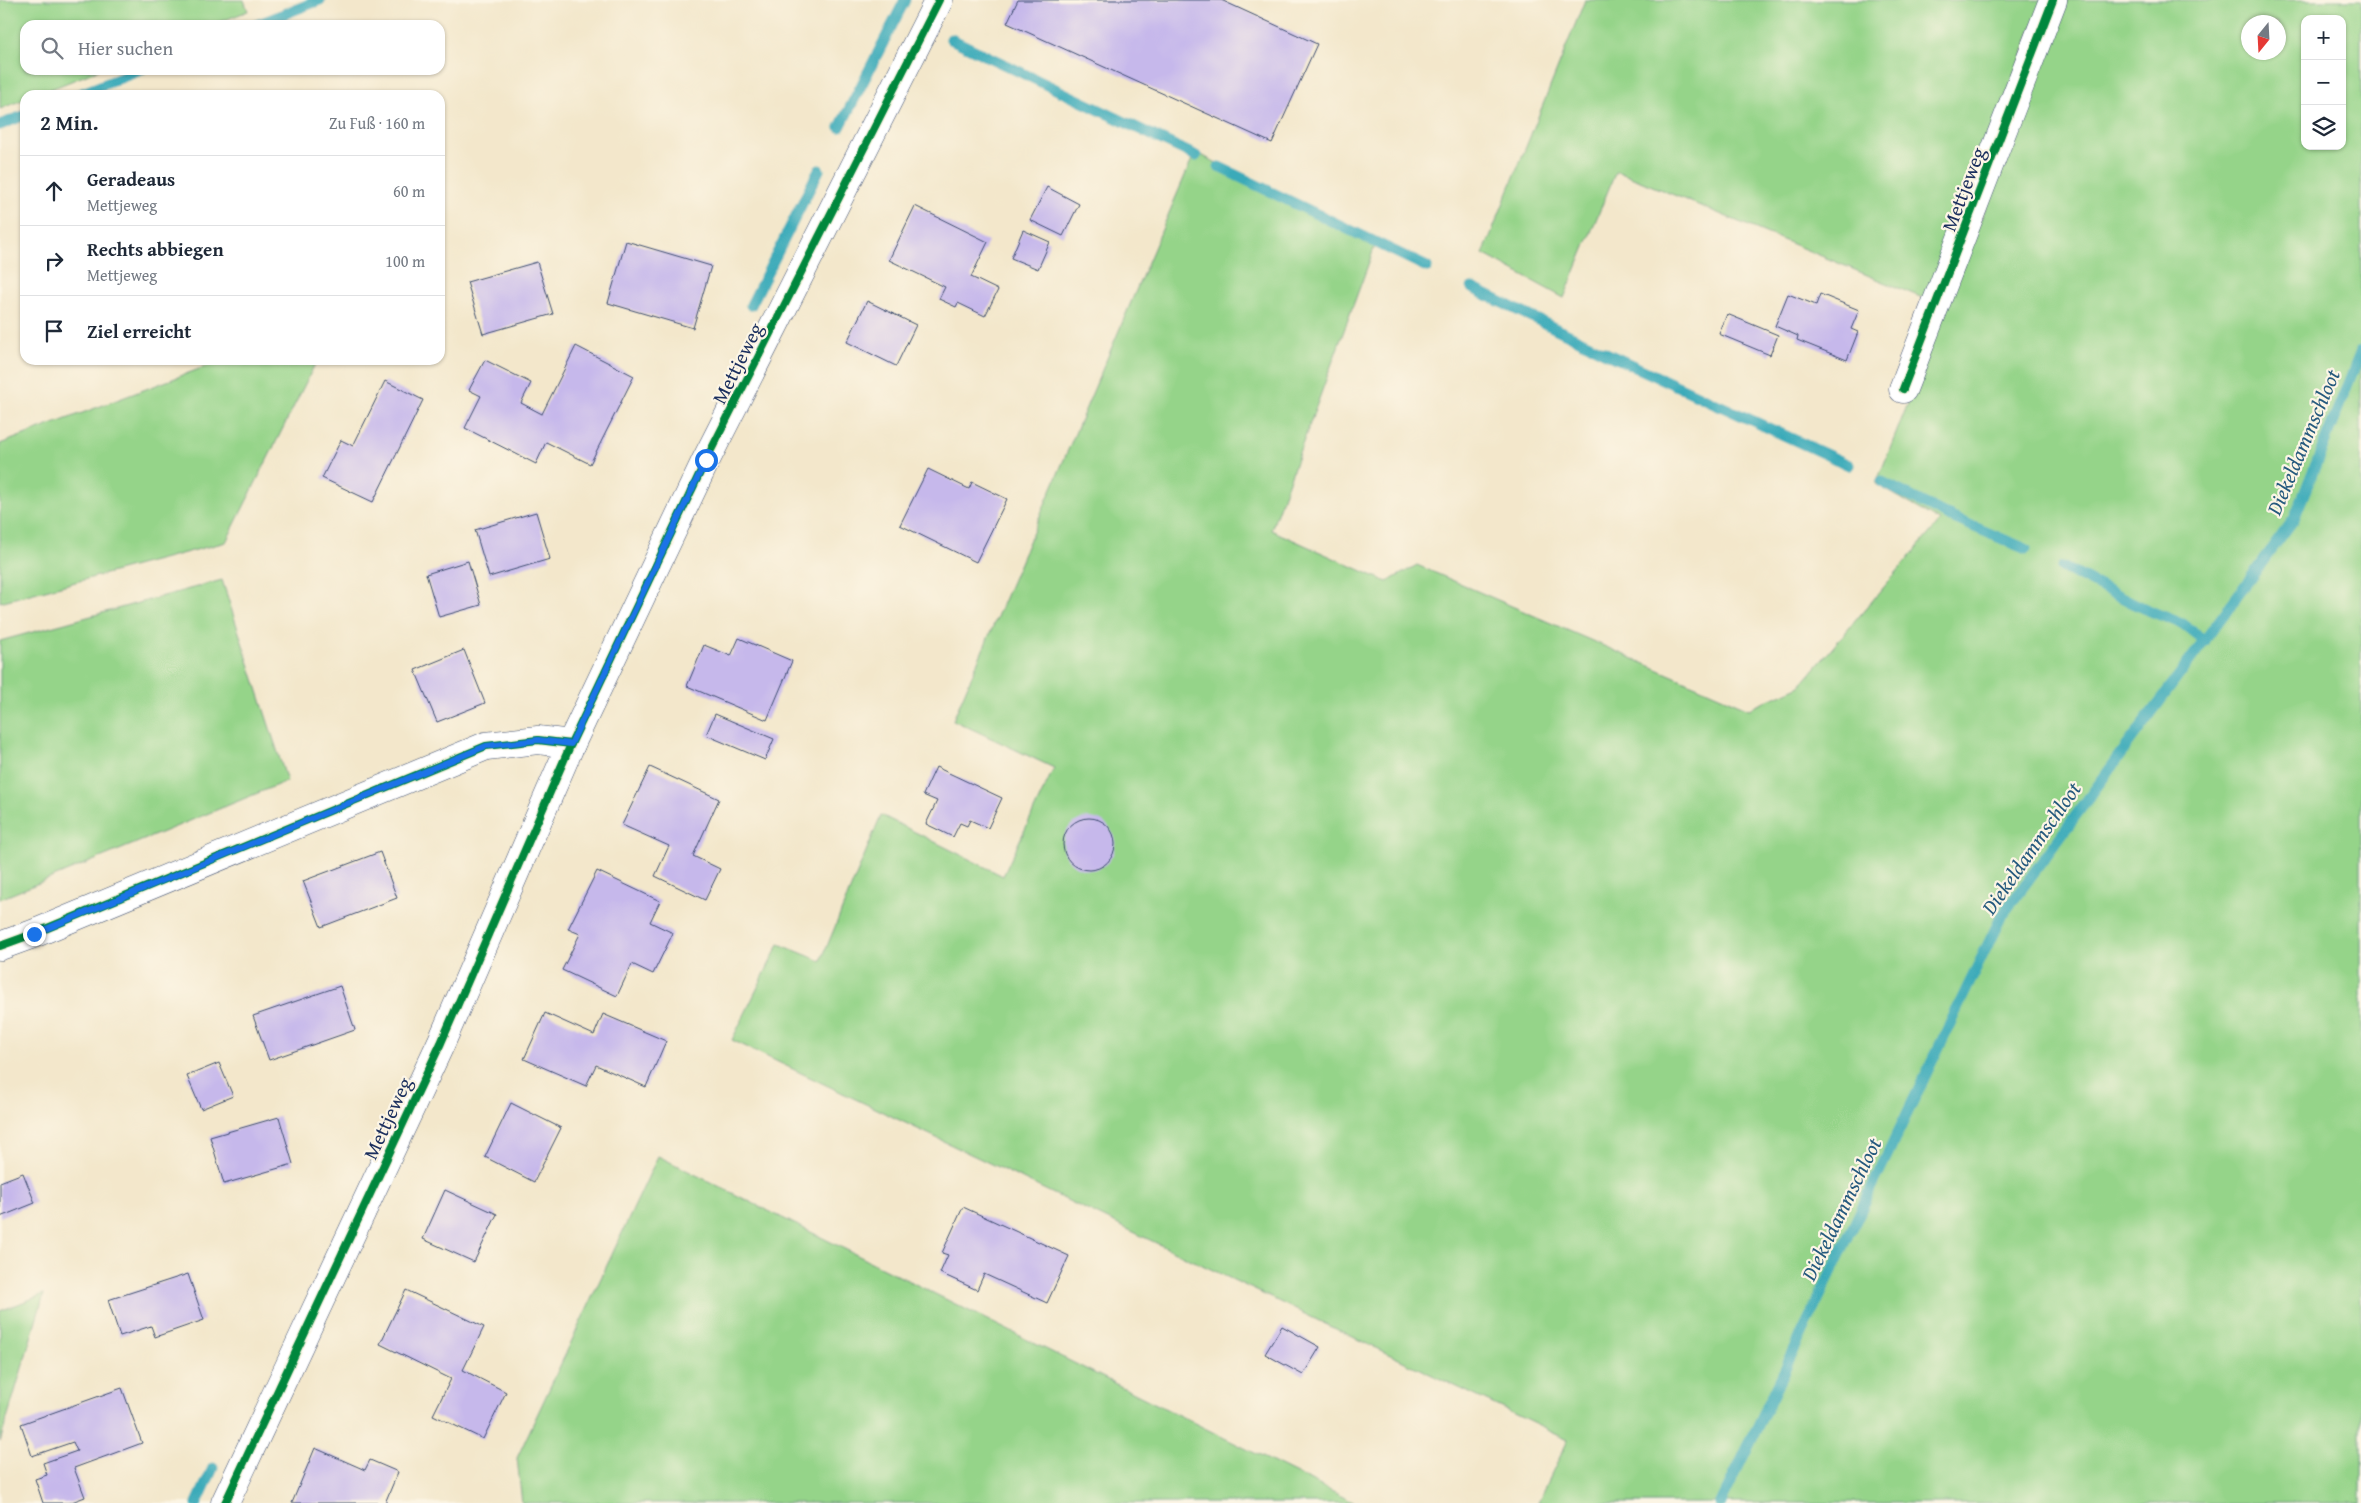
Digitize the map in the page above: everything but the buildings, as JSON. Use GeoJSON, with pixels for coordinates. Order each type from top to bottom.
{"type":"FeatureCollection","features":[{"type":"Feature","properties":{"kind":"street","name":"Mettjeweg"},"geometry":{"type":"LineString","coordinates":[[225,1503],[441,1043],[571,744],[706,460],[940,0]]}},
{"type":"Feature","properties":{"kind":"street","name":"Mettjeweg"},"geometry":{"type":"LineString","coordinates":[[1903,389],[2053,0]]}},
{"type":"Feature","properties":{"kind":"street"},"geometry":{"type":"LineString","coordinates":[[0,946],[34,934],[486,746],[538,740],[571,744]]}},
{"type":"Feature","properties":{"kind":"green space"},"geometry":{"type":"Polygon","coordinates":[[[0,0],[244,0],[248,11],[225,20],[20,20],[20,75],[86,75],[49,90],[20,90],[20,101],[0,109],[0,0]]]}},
{"type":"Feature","properties":{"kind":"green space"},"geometry":{"type":"Polygon","coordinates":[[[1585,0],[2043,0],[1930,301],[1616,171],[1564,298],[1483,254],[1585,0]]]}},
{"type":"Feature","properties":{"kind":"green space"},"geometry":{"type":"Polygon","coordinates":[[[2068,0],[2361,0],[2361,1503],[1538,1503],[1568,1440],[732,1040],[779,944],[821,961],[881,815],[1003,876],[1054,768],[953,720],[1195,152],[1376,243],[1271,530],[1387,582],[1417,565],[1749,709],[1800,686],[1940,521],[1876,484],[2068,0]]]}},
{"type":"Feature","properties":{"kind":"green space"},"geometry":{"type":"Polygon","coordinates":[[[210,365],[314,365],[226,542],[0,602],[0,444],[210,365]]]}},
{"type":"Feature","properties":{"kind":"green space"},"geometry":{"type":"Polygon","coordinates":[[[222,580],[287,781],[0,899],[0,641],[222,580]]]}},
{"type":"Feature","properties":{"kind":"green space"},"geometry":{"type":"Polygon","coordinates":[[[658,1156],[1355,1503],[522,1503],[517,1458],[658,1156]]]}},
{"type":"Feature","properties":{"kind":"green space"},"geometry":{"type":"Polygon","coordinates":[[[44,1294],[0,1442],[0,1311],[44,1294]]]}},
{"type":"Feature","properties":{"kind":"waterway"},"geometry":{"type":"LineString","coordinates":[[269,20],[320,0]]}},
{"type":"Feature","properties":{"kind":"waterway"},"geometry":{"type":"LineString","coordinates":[[840,127],[905,0]]}},
{"type":"Feature","properties":{"kind":"waterway"},"geometry":{"type":"LineString","coordinates":[[951,39],[1196,156]]}},
{"type":"Feature","properties":{"kind":"waterway"},"geometry":{"type":"LineString","coordinates":[[90,90],[128,75]]}},
{"type":"Feature","properties":{"kind":"waterway"},"geometry":{"type":"LineString","coordinates":[[0,125],[20,117]]}},
{"type":"Feature","properties":{"kind":"waterway"},"geometry":{"type":"LineString","coordinates":[[1219,167],[1427,267]]}},
{"type":"Feature","properties":{"kind":"waterway"},"geometry":{"type":"LineString","coordinates":[[751,305],[819,170]]}},
{"type":"Feature","properties":{"kind":"waterway"},"geometry":{"type":"LineString","coordinates":[[1472,288],[1610,355],[1849,465]]}},
{"type":"Feature","properties":{"kind":"waterway","name":"Diekeldammschloot"},"geometry":{"type":"LineString","coordinates":[[1721,1503],[2001,917],[2294,519],[2361,351]]}},
{"type":"Feature","properties":{"kind":"waterway"},"geometry":{"type":"LineString","coordinates":[[1882,482],[1951,517],[2026,549]]}},
{"type":"Feature","properties":{"kind":"waterway"},"geometry":{"type":"LineString","coordinates":[[2062,567],[2145,609],[2183,624],[2205,641]]}},
{"type":"Feature","properties":{"kind":"waterway"},"geometry":{"type":"LineString","coordinates":[[197,1503],[213,1468]]}},
{"type":"Feature","properties":{"kind":"cycle path"},"geometry":{"type":"LineString","coordinates":[[225,1503],[441,1043],[571,744],[706,460],[939,0]]}},
{"type":"Feature","properties":{"kind":"cycle path"},"geometry":{"type":"LineString","coordinates":[[1903,389],[2053,0]]}},
{"type":"Feature","properties":{"kind":"cycle path"},"geometry":{"type":"LineString","coordinates":[[0,946],[486,746],[538,740],[571,744]]}},
{"type":"Feature","properties":{"kind":"route"},"geometry":{"type":"LineString","coordinates":[[34,934],[486,746],[538,740],[571,744],[706,460]]}}]}
